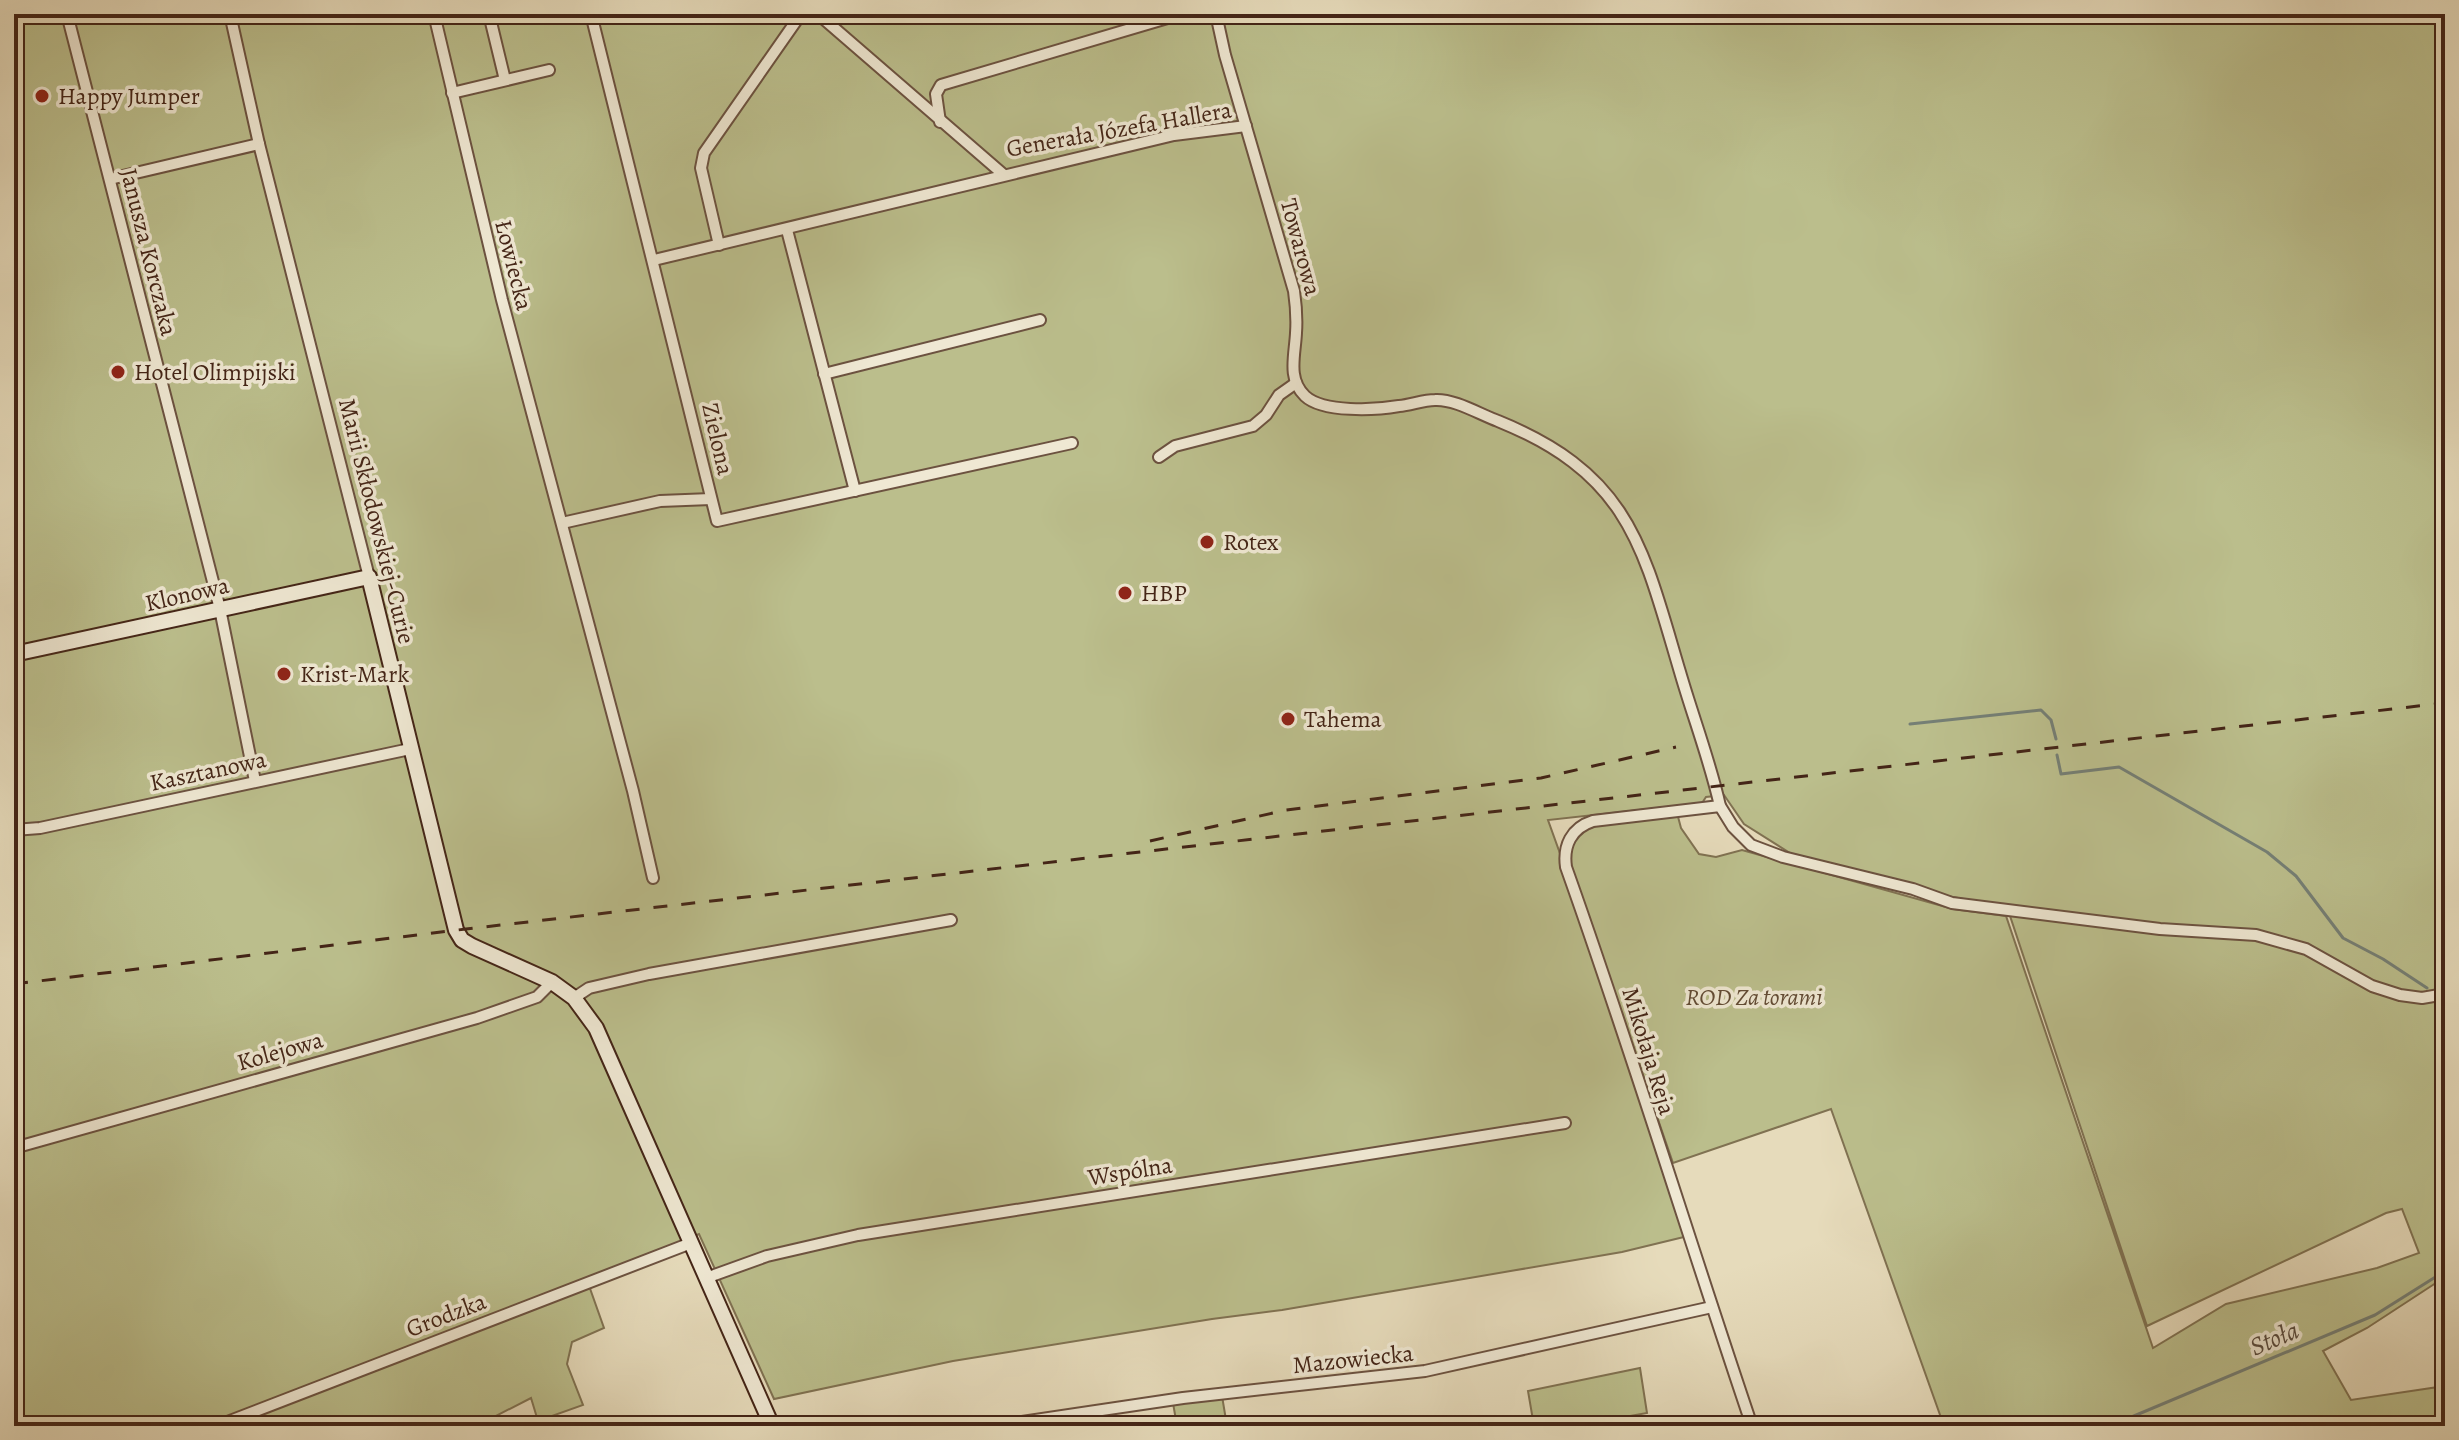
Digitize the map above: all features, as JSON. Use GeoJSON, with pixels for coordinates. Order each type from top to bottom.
{"type":"FeatureCollection","features":[{"type":"Feature","properties":{"kind":"street","name":"Janusza Korczaka"},"geometry":{"type":"LineString","coordinates":[[67,14],[220,609],[255,781]]}},
{"type":"Feature","properties":{"kind":"street","name":"Marii Skłodowskiej-Curie"},"geometry":{"type":"LineString","coordinates":[[230,14],[259,144],[456,930],[462,940],[472,946],[552,982]]}},
{"type":"Feature","properties":{"kind":"street","name":"Łowiecka"},"geometry":{"type":"LineString","coordinates":[[434,14],[502,300],[633,791],[653,878]]}},
{"type":"Feature","properties":{"kind":"street"},"geometry":{"type":"LineString","coordinates":[[489,14],[505,80]]}},
{"type":"Feature","properties":{"kind":"street","name":"Zielona"},"geometry":{"type":"LineString","coordinates":[[591,14],[717,521],[1072,443]]}},
{"type":"Feature","properties":{"kind":"street"},"geometry":{"type":"LineString","coordinates":[[719,245],[701,168],[704,153],[801,14]]}},
{"type":"Feature","properties":{"kind":"street","name":"Generała Józefa Hallera"},"geometry":{"type":"LineString","coordinates":[[818,14],[1000,172],[1174,135],[1246,126]]}},
{"type":"Feature","properties":{"kind":"street"},"geometry":{"type":"LineString","coordinates":[[940,122],[936,94],[941,85],[1181,14]]}},
{"type":"Feature","properties":{"kind":"street","name":"Towarowa"},"geometry":{"type":"LineString","coordinates":[[1216,14],[1294,291],[1297,312],[1293,373],[1296,383]]}},
{"type":"Feature","properties":{"kind":"street"},"geometry":{"type":"LineString","coordinates":[[452,93],[549,70]]}},
{"type":"Feature","properties":{"kind":"street"},"geometry":{"type":"LineString","coordinates":[[110,179],[259,144]]}},
{"type":"Feature","properties":{"kind":"street"},"geometry":{"type":"LineString","coordinates":[[654,260],[787,230],[1000,172]]}},
{"type":"Feature","properties":{"kind":"street"},"geometry":{"type":"LineString","coordinates":[[787,230],[855,491]]}},
{"type":"Feature","properties":{"kind":"street"},"geometry":{"type":"LineString","coordinates":[[824,374],[1040,320]]}},
{"type":"Feature","properties":{"kind":"street"},"geometry":{"type":"LineString","coordinates":[[1159,457],[1175,446],[1253,426],[1266,415],[1279,395],[1296,383],[1306,398],[1323,406],[1382,408],[1434,399],[1449,402],[1525,434],[1590,475],[1616,505],[1643,553],[1720,806],[1733,827],[1751,845],[1783,857],[1913,889],[1952,903],[2160,929],[2256,935],[2306,949],[2372,986],[2400,995],[2422,998],[2445,994]]}},
{"type":"Feature","properties":{"kind":"street"},"geometry":{"type":"LineString","coordinates":[[562,523],[660,501],[711,499]]}},
{"type":"Feature","properties":{"kind":"street","name":"Klonowa"},"geometry":{"type":"LineString","coordinates":[[14,654],[369,577]]}},
{"type":"Feature","properties":{"kind":"street","name":"Kasztanowa"},"geometry":{"type":"LineString","coordinates":[[14,830],[40,828],[410,749]]}},
{"type":"Feature","properties":{"kind":"street","name":"Mikołaja Reja"},"geometry":{"type":"LineString","coordinates":[[1720,806],[1582,824],[1566,846],[1565,857],[1752,1426]]}},
{"type":"Feature","properties":{"kind":"street"},"geometry":{"type":"LineString","coordinates":[[574,998],[589,988],[649,974],[951,920]]}},
{"type":"Feature","properties":{"kind":"street"},"geometry":{"type":"LineString","coordinates":[[552,982],[574,998],[596,1028],[772,1426]]}},
{"type":"Feature","properties":{"kind":"street","name":"Kolejowa"},"geometry":{"type":"LineString","coordinates":[[14,1148],[477,1018],[537,997],[552,982]]}},
{"type":"Feature","properties":{"kind":"street","name":"Wspólna"},"geometry":{"type":"LineString","coordinates":[[706,1278],[767,1256],[873,1232],[1565,1123]]}},
{"type":"Feature","properties":{"kind":"street","name":"Grodzka"},"geometry":{"type":"LineString","coordinates":[[217,1426],[691,1243]]}},
{"type":"Feature","properties":{"kind":"street","name":"Mazowiecka"},"geometry":{"type":"LineString","coordinates":[[994,1426],[1183,1398],[1425,1371],[1712,1307]]}},
{"type":"Feature","properties":{"kind":"green space","name":"ROD Za torami"},"geometry":{"type":"Polygon","coordinates":[[[14,14],[2445,14],[2445,1277],[2367,1328],[2323,1351],[2351,1400],[2445,1386],[2445,1426],[1944,1426],[1831,1109],[1673,1163],[1572,870],[1573,845],[1584,831],[1603,824],[1677,813],[1681,828],[1699,854],[1716,857],[1742,850],[1953,909],[2006,916],[2153,1348],[2226,1304],[2377,1268],[2419,1253],[2402,1209],[2386,1213],[2147,1326],[2007,907],[1925,892],[1801,860],[1744,824],[1724,795],[1706,797],[1702,803],[1548,820],[1594,948],[1688,1236],[1622,1252],[1282,1310],[953,1361],[774,1399],[699,1234],[587,1280],[604,1328],[572,1342],[567,1364],[583,1405],[538,1421],[531,1398],[486,1421],[486,1426],[14,1426],[14,14]]]}},
{"type":"Feature","properties":{"kind":"green space"},"geometry":{"type":"Polygon","coordinates":[[[1640,1368],[1647,1413],[1574,1426],[1534,1426],[1528,1391],[1640,1368]]]}},
{"type":"Feature","properties":{"kind":"green space"},"geometry":{"type":"Polygon","coordinates":[[[1222,1396],[1227,1426],[1177,1426],[1173,1403],[1222,1396]]]}},
{"type":"Feature","properties":{"kind":"green space"},"geometry":{"type":"Polygon","coordinates":[[[1103,1412],[1105,1426],[1044,1426],[1044,1425],[1103,1412]]]}},
{"type":"Feature","properties":{"kind":"green space"},"geometry":{"type":"Polygon","coordinates":[[[1388,1418],[1389,1426],[1293,1426],[1388,1418]]]}},
{"type":"Feature","properties":{"kind":"waterway"},"geometry":{"type":"LineString","coordinates":[[1910,724],[2041,710],[2051,720],[2056,739]]}},
{"type":"Feature","properties":{"kind":"waterway"},"geometry":{"type":"LineString","coordinates":[[2057,755],[2061,774],[2119,767],[2267,852],[2296,876],[2343,938],[2383,959],[2427,988]]}},
{"type":"Feature","properties":{"kind":"waterway"},"geometry":{"type":"LineString","coordinates":[[2441,1004],[2445,1009]]}},
{"type":"Feature","properties":{"kind":"waterway","name":"Stoła"},"geometry":{"type":"LineString","coordinates":[[2110,1426],[2375,1315],[2445,1271]]}},
{"type":"Feature","properties":{"kind":"railway"},"geometry":{"type":"LineString","coordinates":[[14,984],[466,929],[2445,703]]}},
{"type":"Feature","properties":{"kind":"railway"},"geometry":{"type":"LineString","coordinates":[[1150,841],[1286,810],[1541,778],[1676,747]]}},
{"type":"Feature","properties":{"kind":"place","name":"Happy Jumper"},"geometry":{"type":"Point","coordinates":[42,96]}},
{"type":"Feature","properties":{"kind":"place","name":"Hotel Olimpijski"},"geometry":{"type":"Point","coordinates":[118,372]}},
{"type":"Feature","properties":{"kind":"place","name":"Rotex"},"geometry":{"type":"Point","coordinates":[1207,542]}},
{"type":"Feature","properties":{"kind":"place","name":"HBP"},"geometry":{"type":"Point","coordinates":[1125,593]}},
{"type":"Feature","properties":{"kind":"place","name":"Krist-Mark"},"geometry":{"type":"Point","coordinates":[284,674]}},
{"type":"Feature","properties":{"kind":"place","name":"Tahema"},"geometry":{"type":"Point","coordinates":[1288,719]}}]}
